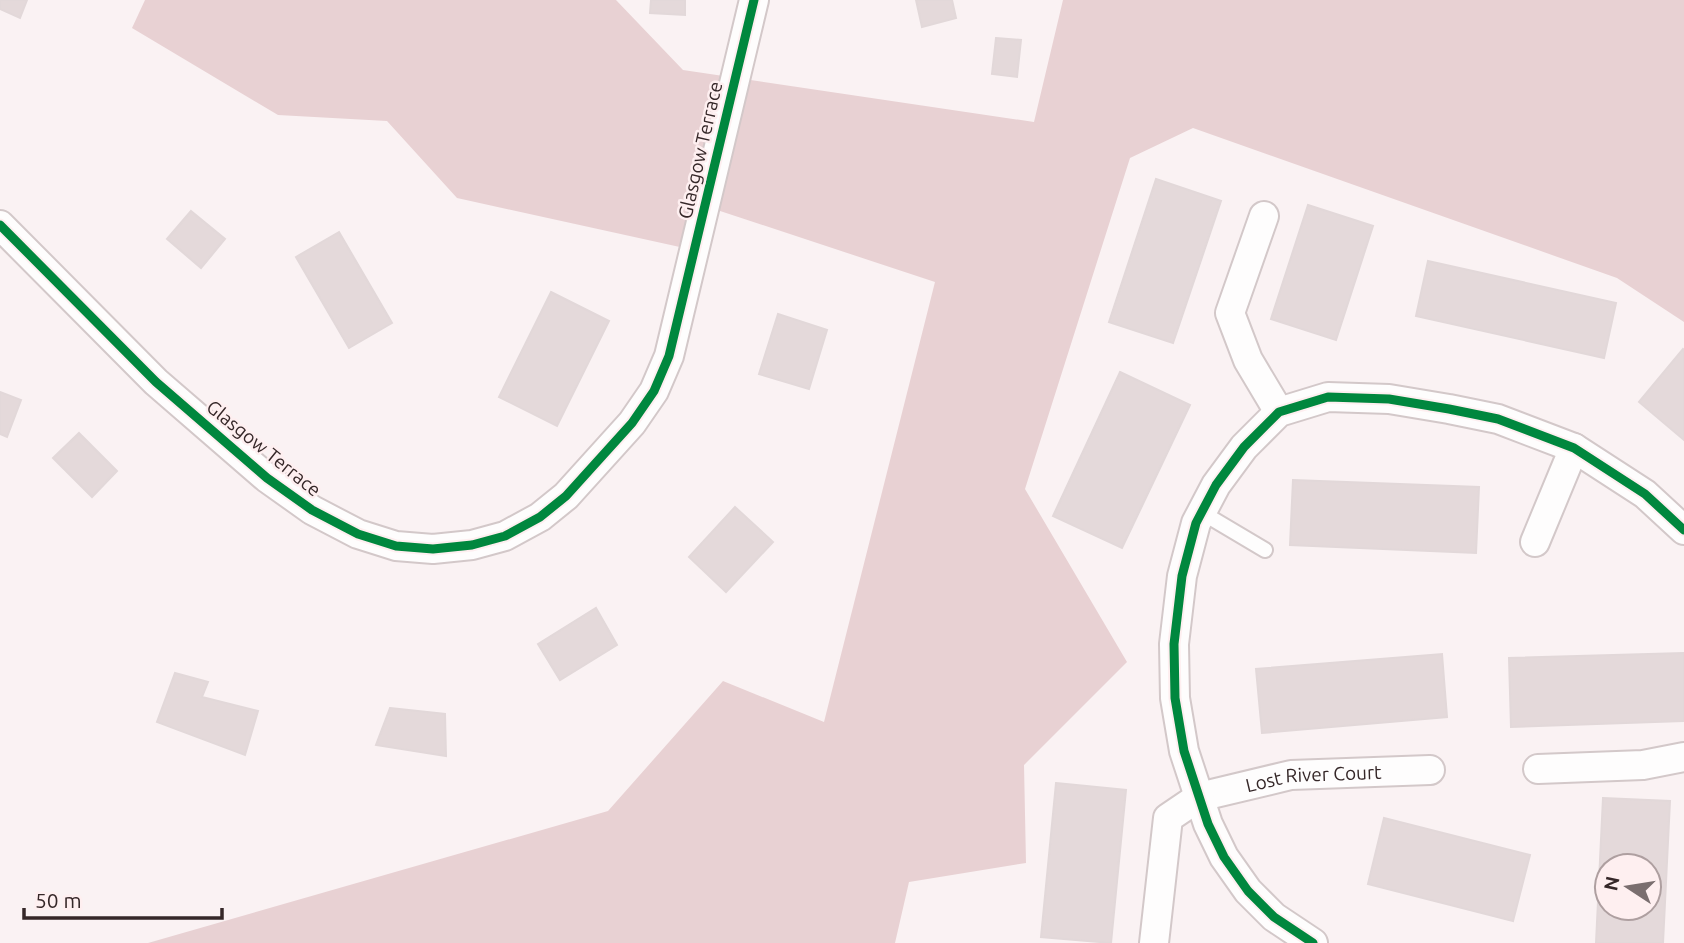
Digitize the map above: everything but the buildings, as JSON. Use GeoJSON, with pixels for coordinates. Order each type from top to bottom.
{"type":"FeatureCollection","features":[{"type":"Feature","properties":{"kind":"street","name":"Glasgow Terrace"},"geometry":{"type":"LineString","coordinates":[[0,225],[156,382],[267,478],[312,510],[358,534],[396,546],[433,550],[472,545],[505,536],[540,517],[566,496],[632,423],[654,391],[669,356],[754,0]]}},
{"type":"Feature","properties":{"kind":"street"},"geometry":{"type":"LineString","coordinates":[[1264,216],[1230,313],[1248,360],[1279,412]]}},
{"type":"Feature","properties":{"kind":"street"},"geometry":{"type":"LineString","coordinates":[[1313,943],[1274,917],[1248,891],[1224,857],[1208,824],[1184,751],[1175,698],[1174,644],[1182,576],[1196,523],[1216,485],[1244,447],[1279,412],[1328,397],[1389,399],[1448,409],[1498,419],[1574,448],[1645,494],[1684,530]]}},
{"type":"Feature","properties":{"kind":"street"},"geometry":{"type":"LineString","coordinates":[[1535,542],[1574,448]]}},
{"type":"Feature","properties":{"kind":"street"},"geometry":{"type":"LineString","coordinates":[[1538,769],[1643,765],[1684,757]]}},
{"type":"Feature","properties":{"kind":"street","name":"Lost River Court"},"geometry":{"type":"LineString","coordinates":[[1199,797],[1291,775],[1430,770]]}},
{"type":"Feature","properties":{"kind":"street"},"geometry":{"type":"LineString","coordinates":[[1154,943],[1168,818],[1199,797]]}},
{"type":"Feature","properties":{"kind":"lane"},"geometry":{"type":"LineString","coordinates":[[1201,512],[1265,550]]}},
{"type":"Feature","properties":{"kind":"shaded area"},"geometry":{"type":"Polygon","coordinates":[[[145,0],[616,0],[683,70],[1034,122],[1063,0],[1684,0],[1684,322],[1617,278],[1193,128],[1130,158],[1025,489],[1127,662],[1024,765],[1026,863],[909,882],[895,943],[148,943],[608,811],[723,681],[824,722],[935,282],[711,208],[698,251],[457,198],[387,121],[278,115],[132,28],[145,0]]]}},
{"type":"Feature","properties":{"kind":"cycle path"},"geometry":{"type":"LineString","coordinates":[[0,225],[156,382],[267,478],[312,510],[358,534],[396,546],[433,549],[472,545],[505,536],[540,517],[566,496],[632,423],[654,391],[669,356],[754,0]]}},
{"type":"Feature","properties":{"kind":"cycle path"},"geometry":{"type":"LineString","coordinates":[[1313,943],[1274,917],[1248,891],[1224,857],[1208,824],[1184,751],[1175,698],[1174,644],[1182,576],[1196,523],[1216,485],[1244,447],[1279,412],[1328,397],[1389,399],[1449,409],[1498,419],[1574,448],[1645,494],[1684,530]]}}]}
